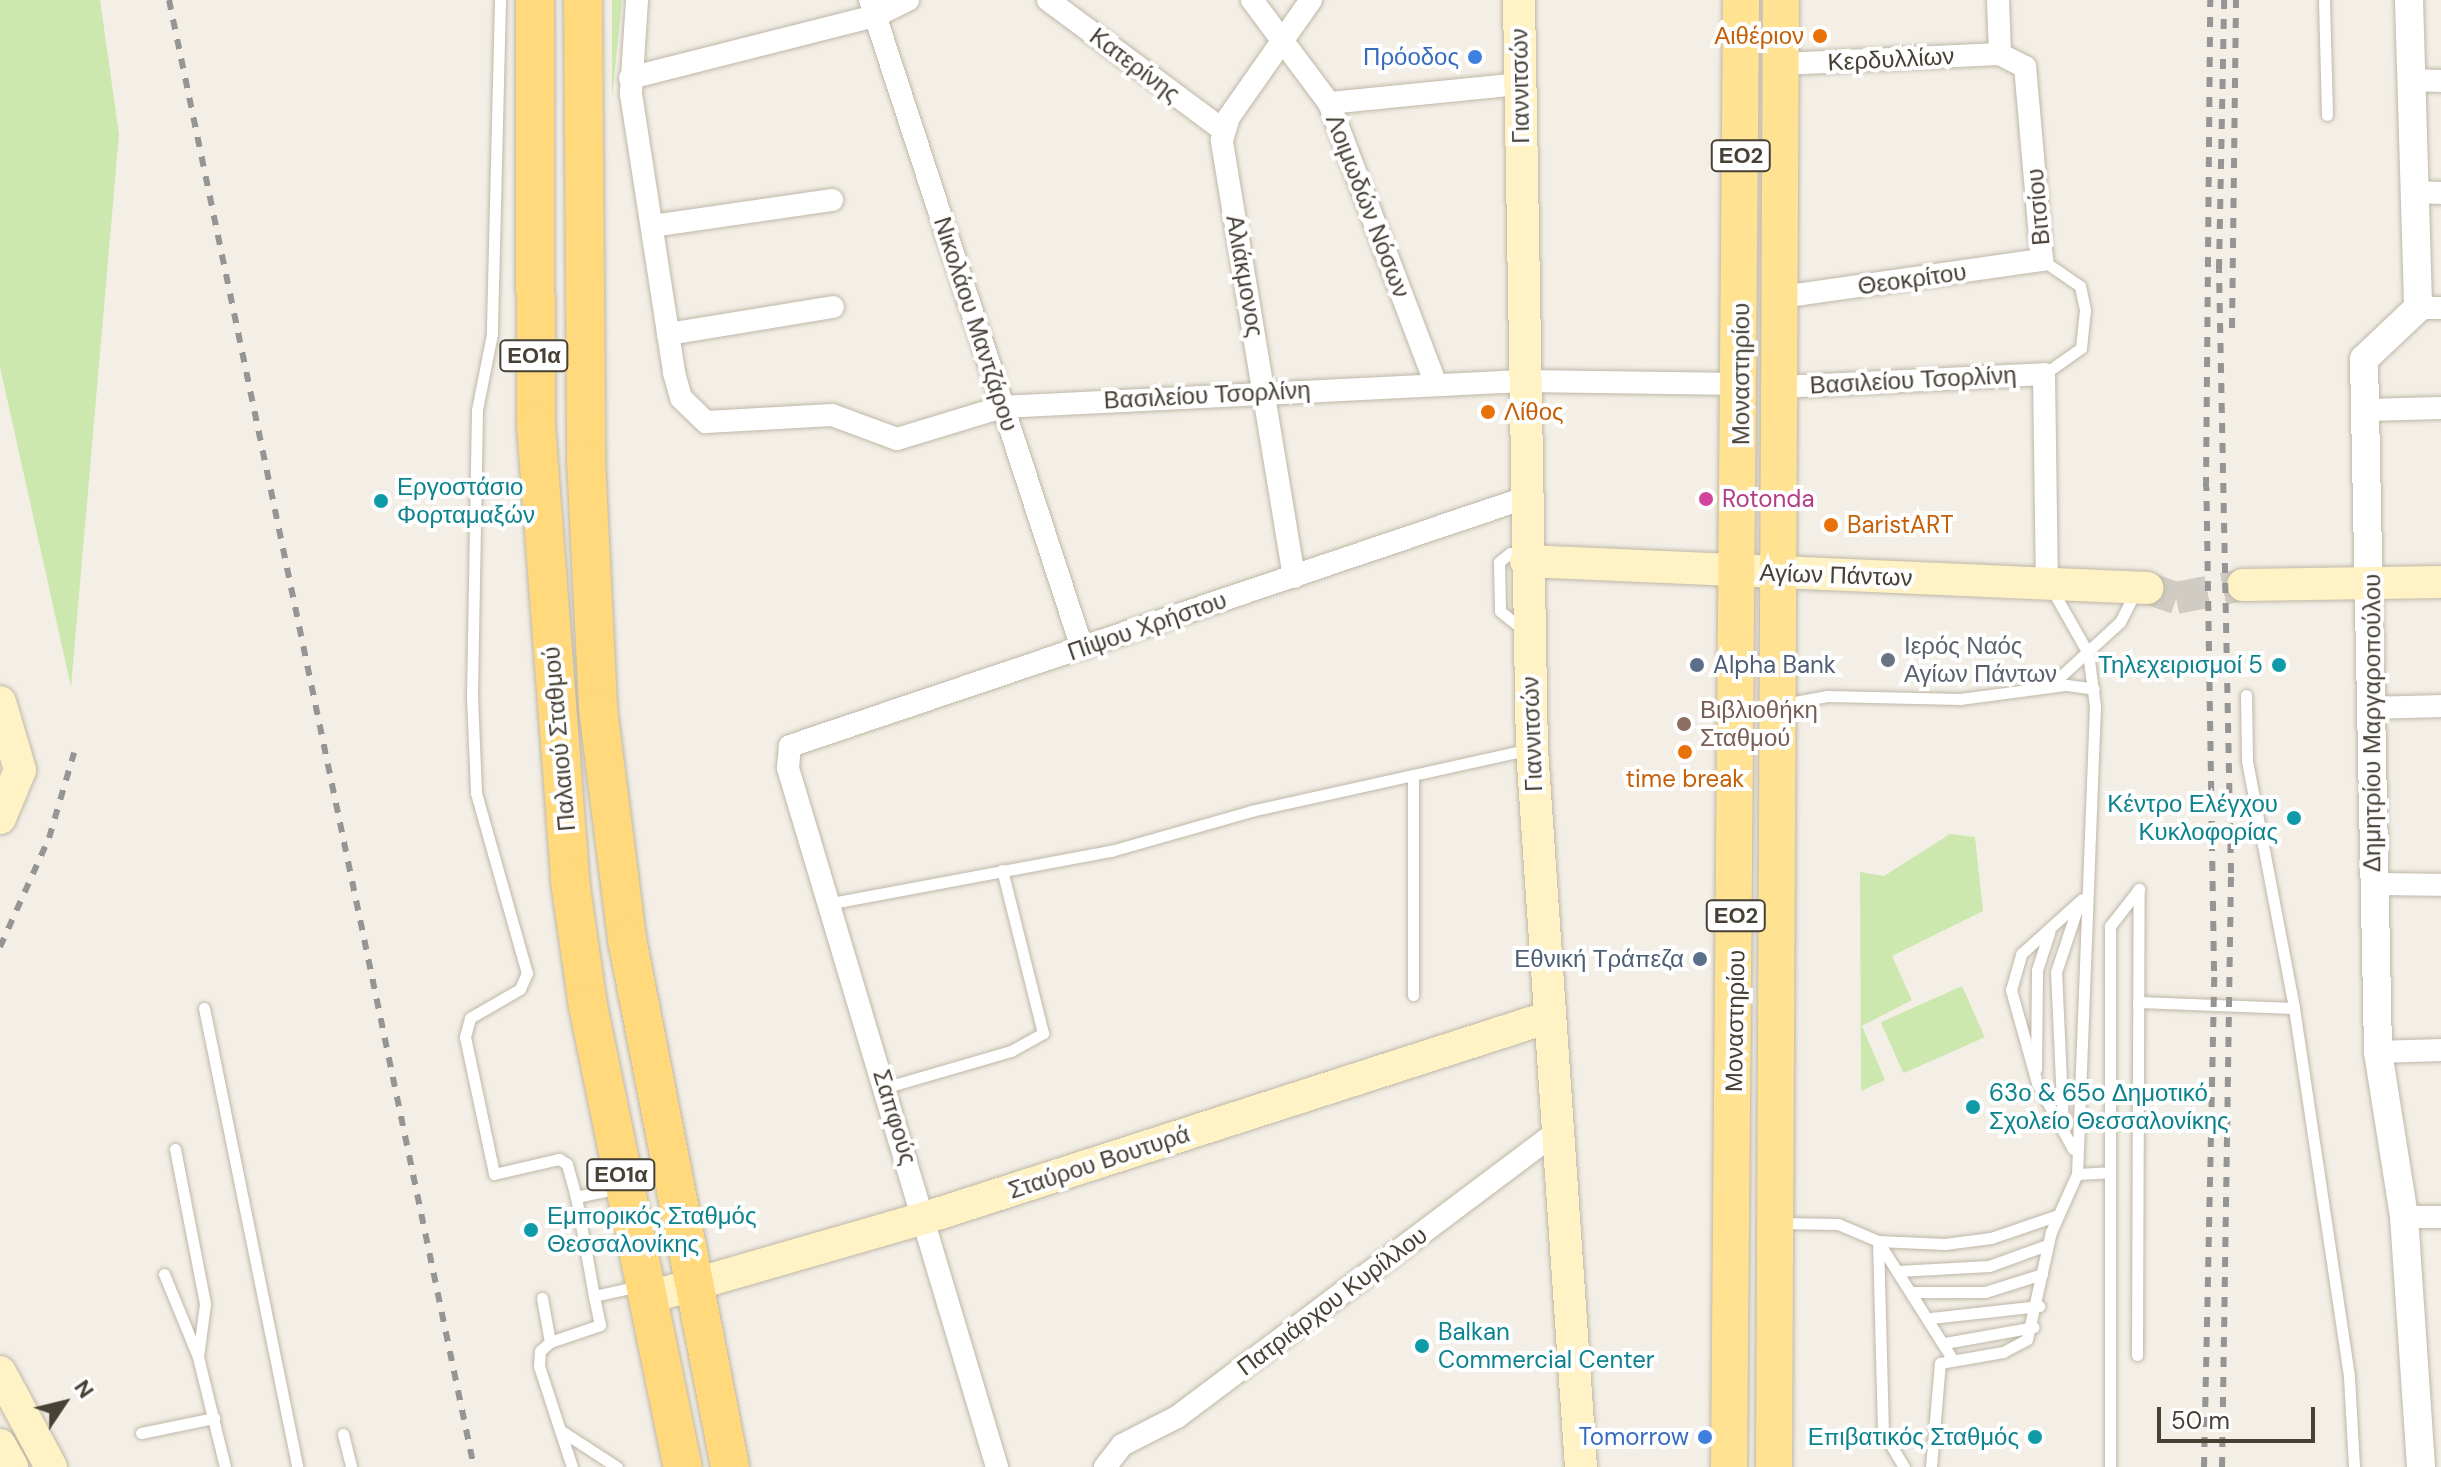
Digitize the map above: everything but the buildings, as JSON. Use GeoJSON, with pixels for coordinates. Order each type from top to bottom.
{"type":"FeatureCollection","features":[{"type":"Feature","properties":{"kind":"highway","name":"Παλαιού Σταθμού"},"geometry":{"type":"LineString","coordinates":[[535,0],[536,425],[555,712],[581,966],[623,1187],[683,1467]]}},
{"type":"Feature","properties":{"kind":"highway","name":"Παλαιού Σταθμού"},"geometry":{"type":"LineString","coordinates":[[583,0],[586,460],[598,709],[627,939],[692,1288],[730,1467]]}},
{"type":"Feature","properties":{"kind":"main road","name":"Γιαννιτσών"},"geometry":{"type":"LineString","coordinates":[[1519,0],[1525,498],[1518,557],[1581,1467]]}},
{"type":"Feature","properties":{"kind":"main road","name":"Μοναστηρίου"},"geometry":{"type":"LineString","coordinates":[[1729,1467],[1741,571],[1741,0]]}},
{"type":"Feature","properties":{"kind":"main road","name":"Μοναστηρίου"},"geometry":{"type":"LineString","coordinates":[[1774,1467],[1782,573],[1781,0]]}},
{"type":"Feature","properties":{"kind":"main road","name":"Αγίων Πάντων"},"geometry":{"type":"LineString","coordinates":[[1518,557],[1741,571],[2047,581],[2142,588]]}},
{"type":"Feature","properties":{"kind":"main road"},"geometry":{"type":"LineString","coordinates":[[2243,585],[2441,582]]}},
{"type":"Feature","properties":{"kind":"main road"},"geometry":{"type":"LineString","coordinates":[[0,702],[20,770],[1,812]]}},
{"type":"Feature","properties":{"kind":"main road","name":"Σταύρου Βουτυρά"},"geometry":{"type":"LineString","coordinates":[[646,1291],[692,1288],[925,1218],[1549,1017]]}},
{"type":"Feature","properties":{"kind":"main road"},"geometry":{"type":"LineString","coordinates":[[0,1372],[51,1467]]}},
{"type":"Feature","properties":{"kind":"main road"},"geometry":{"type":"LineString","coordinates":[[0,1445],[12,1467]]}},
{"type":"Feature","properties":{"kind":"street"},"geometry":{"type":"LineString","coordinates":[[637,0],[630,78],[668,334],[833,307]]}},
{"type":"Feature","properties":{"kind":"street"},"geometry":{"type":"LineString","coordinates":[[630,78],[908,0]]}},
{"type":"Feature","properties":{"kind":"street","name":"Κατερίνης"},"geometry":{"type":"LineString","coordinates":[[1048,0],[1223,130]]}},
{"type":"Feature","properties":{"kind":"street","name":"Λοιμωδών Νόσων"},"geometry":{"type":"LineString","coordinates":[[1252,0],[1329,103],[1436,384]]}},
{"type":"Feature","properties":{"kind":"street"},"geometry":{"type":"LineString","coordinates":[[1223,130],[1281,39],[1311,0]]}},
{"type":"Feature","properties":{"kind":"street"},"geometry":{"type":"LineString","coordinates":[[1998,0],[2000,54]]}},
{"type":"Feature","properties":{"kind":"street","name":"Δημητρίου Μαργαροπούλου"},"geometry":{"type":"LineString","coordinates":[[2409,0],[2411,80],[2428,193],[2429,308],[2364,359],[2371,581],[2373,884],[2378,1052],[2404,1217],[2421,1467]]}},
{"type":"Feature","properties":{"kind":"street","name":"Νικολάου Μαντζάρου"},"geometry":{"type":"LineString","coordinates":[[872,8],[1082,648]]}},
{"type":"Feature","properties":{"kind":"street","name":"Κερδυλλίων"},"geometry":{"type":"LineString","coordinates":[[1781,64],[2000,54]]}},
{"type":"Feature","properties":{"kind":"street","name":"Βιτσίου"},"geometry":{"type":"LineString","coordinates":[[2000,54],[2025,67],[2042,260]]}},
{"type":"Feature","properties":{"kind":"street"},"geometry":{"type":"LineString","coordinates":[[2411,80],[2441,81]]}},
{"type":"Feature","properties":{"kind":"street"},"geometry":{"type":"LineString","coordinates":[[1329,103],[1520,84]]}},
{"type":"Feature","properties":{"kind":"street","name":"Αλιάκμονος"},"geometry":{"type":"LineString","coordinates":[[1223,130],[1294,577]]}},
{"type":"Feature","properties":{"kind":"street"},"geometry":{"type":"LineString","coordinates":[[652,226],[832,200]]}},
{"type":"Feature","properties":{"kind":"street","name":"Θεοκρίτου"},"geometry":{"type":"LineString","coordinates":[[1781,297],[2042,260]]}},
{"type":"Feature","properties":{"kind":"street","name":"Βασιλείου Τσορλίνη"},"geometry":{"type":"LineString","coordinates":[[668,334],[688,408],[714,424],[832,415],[893,439],[1002,407],[1265,391],[1523,381],[1741,384]]}},
{"type":"Feature","properties":{"kind":"street"},"geometry":{"type":"LineString","coordinates":[[2044,374],[2047,581]]}},
{"type":"Feature","properties":{"kind":"street","name":"Βασιλείου Τσορλίνη"},"geometry":{"type":"LineString","coordinates":[[1781,387],[2044,374]]}},
{"type":"Feature","properties":{"kind":"street"},"geometry":{"type":"LineString","coordinates":[[2367,410],[2441,408]]}},
{"type":"Feature","properties":{"kind":"street","name":"Πίψου Χρήστου"},"geometry":{"type":"LineString","coordinates":[[788,768],[790,746],[1525,498]]}},
{"type":"Feature","properties":{"kind":"street"},"geometry":{"type":"LineString","coordinates":[[2371,708],[2441,706]]}},
{"type":"Feature","properties":{"kind":"street","name":"Σαπφούς"},"geometry":{"type":"LineString","coordinates":[[788,768],[832,903],[997,1467]]}},
{"type":"Feature","properties":{"kind":"street"},"geometry":{"type":"LineString","coordinates":[[2373,884],[2441,885]]}},
{"type":"Feature","properties":{"kind":"street"},"geometry":{"type":"LineString","coordinates":[[2378,1052],[2441,1050]]}},
{"type":"Feature","properties":{"kind":"street","name":"Πατριάρχου Κυρίλλου"},"geometry":{"type":"LineString","coordinates":[[1105,1467],[1122,1445],[1177,1417],[1559,1130]]}},
{"type":"Feature","properties":{"kind":"street"},"geometry":{"type":"LineString","coordinates":[[2404,1217],[2441,1217]]}},
{"type":"Feature","properties":{"kind":"lane"},"geometry":{"type":"LineString","coordinates":[[500,0],[492,334],[477,410],[473,728],[476,793],[527,973],[520,989],[470,1018],[465,1037],[494,1174],[559,1159],[576,1197],[600,1325],[550,1342],[538,1358],[572,1467]]}},
{"type":"Feature","properties":{"kind":"lane"},"geometry":{"type":"LineString","coordinates":[[2324,0],[2327,115]]}},
{"type":"Feature","properties":{"kind":"lane","name":"Βιτσίου"},"geometry":{"type":"LineString","coordinates":[[2042,260],[2080,286],[2085,310],[2081,348],[2044,374]]}},
{"type":"Feature","properties":{"kind":"lane"},"geometry":{"type":"LineString","coordinates":[[1793,432],[1793,447]]}},
{"type":"Feature","properties":{"kind":"lane"},"geometry":{"type":"LineString","coordinates":[[1516,624],[1500,611],[1499,562],[1518,557]]}},
{"type":"Feature","properties":{"kind":"lane"},"geometry":{"type":"LineString","coordinates":[[2047,581],[2088,653],[2094,689],[2093,883],[2083,1100],[2071,1145]]}},
{"type":"Feature","properties":{"kind":"lane"},"geometry":{"type":"LineString","coordinates":[[2048,688],[2126,615],[2142,588]]}},
{"type":"Feature","properties":{"kind":"lane"},"geometry":{"type":"LineString","coordinates":[[1780,706],[1815,697],[1960,699],[2048,688],[2094,689]]}},
{"type":"Feature","properties":{"kind":"lane"},"geometry":{"type":"LineString","coordinates":[[2246,695],[2247,761],[2294,1008],[2349,1377],[2354,1467]]}},
{"type":"Feature","properties":{"kind":"lane"},"geometry":{"type":"LineString","coordinates":[[832,903],[1111,851],[1413,775],[1532,749]]}},
{"type":"Feature","properties":{"kind":"lane"},"geometry":{"type":"LineString","coordinates":[[1413,775],[1413,995]]}},
{"type":"Feature","properties":{"kind":"lane"},"geometry":{"type":"LineString","coordinates":[[887,1087],[1011,1051],[1043,1033],[1002,870]]}},
{"type":"Feature","properties":{"kind":"lane"},"geometry":{"type":"LineString","coordinates":[[2071,1145],[2037,1083],[2014,1014],[2011,982],[2021,954],[2082,899],[2093,883]]}},
{"type":"Feature","properties":{"kind":"lane"},"geometry":{"type":"LineString","coordinates":[[2110,1467],[2110,926],[2139,889],[2137,1355]]}},
{"type":"Feature","properties":{"kind":"lane"},"geometry":{"type":"LineString","coordinates":[[1931,1467],[1940,1363],[1951,1357],[2008,1351],[2034,1327],[2047,1245],[2077,1174],[2057,1098],[2055,985],[2082,899]]}},
{"type":"Feature","properties":{"kind":"lane"},"geometry":{"type":"LineString","coordinates":[[2037,1083],[2037,970],[2056,921]]}},
{"type":"Feature","properties":{"kind":"lane"},"geometry":{"type":"LineString","coordinates":[[2138,1002],[2294,1008]]}},
{"type":"Feature","properties":{"kind":"lane"},"geometry":{"type":"LineString","coordinates":[[204,1008],[297,1467]]}},
{"type":"Feature","properties":{"kind":"lane"},"geometry":{"type":"LineString","coordinates":[[175,1149],[205,1304],[198,1357]]}},
{"type":"Feature","properties":{"kind":"lane"},"geometry":{"type":"LineString","coordinates":[[2077,1174],[2110,1172]]}},
{"type":"Feature","properties":{"kind":"lane"},"geometry":{"type":"LineString","coordinates":[[576,1197],[623,1187]]}},
{"type":"Feature","properties":{"kind":"lane"},"geometry":{"type":"LineString","coordinates":[[1774,1223],[1838,1224],[1878,1241],[1967,1243],[2058,1215]]}},
{"type":"Feature","properties":{"kind":"lane"},"geometry":{"type":"LineString","coordinates":[[1878,1241],[1931,1318],[1951,1357]]}},
{"type":"Feature","properties":{"kind":"lane"},"geometry":{"type":"LineString","coordinates":[[1878,1241],[1881,1417],[1888,1449],[1904,1467]]}},
{"type":"Feature","properties":{"kind":"lane"},"geometry":{"type":"LineString","coordinates":[[1898,1271],[1989,1266],[2047,1245]]}},
{"type":"Feature","properties":{"kind":"lane"},"geometry":{"type":"LineString","coordinates":[[164,1274],[198,1357],[225,1467]]}},
{"type":"Feature","properties":{"kind":"lane"},"geometry":{"type":"LineString","coordinates":[[1912,1292],[1985,1292],[2042,1274]]}},
{"type":"Feature","properties":{"kind":"lane"},"geometry":{"type":"LineString","coordinates":[[594,1296],[646,1291]]}},
{"type":"Feature","properties":{"kind":"lane"},"geometry":{"type":"LineString","coordinates":[[542,1298],[550,1342]]}},
{"type":"Feature","properties":{"kind":"lane"},"geometry":{"type":"LineString","coordinates":[[1931,1318],[2039,1306]]}},
{"type":"Feature","properties":{"kind":"lane"},"geometry":{"type":"LineString","coordinates":[[1945,1343],[2034,1327]]}},
{"type":"Feature","properties":{"kind":"lane"},"geometry":{"type":"LineString","coordinates":[[32,1416],[42,1418],[62,1467]]}},
{"type":"Feature","properties":{"kind":"lane"},"geometry":{"type":"LineString","coordinates":[[141,1433],[214,1418]]}},
{"type":"Feature","properties":{"kind":"lane"},"geometry":{"type":"LineString","coordinates":[[560,1430],[617,1467]]}},
{"type":"Feature","properties":{"kind":"lane"},"geometry":{"type":"LineString","coordinates":[[343,1434],[351,1467]]}},
{"type":"Feature","properties":{"kind":"green space"},"geometry":{"type":"Polygon","coordinates":[[[0,0],[100,0],[119,134],[71,687],[0,367],[0,0]]]}},
{"type":"Feature","properties":{"kind":"green space"},"geometry":{"type":"Polygon","coordinates":[[[612,0],[622,0],[612,98],[612,0]]]}},
{"type":"Feature","properties":{"kind":"green space"},"geometry":{"type":"Polygon","coordinates":[[[1950,834],[1975,837],[1983,911],[1892,956],[1912,1000],[1862,1026],[1885,1080],[1861,1091],[1860,872],[1884,876],[1950,834]]]}},
{"type":"Feature","properties":{"kind":"green space"},"geometry":{"type":"Polygon","coordinates":[[[1962,986],[1985,1037],[1903,1073],[1881,1022],[1962,986]]]}},
{"type":"Feature","properties":{"kind":"tunnel"},"geometry":{"type":"LineString","coordinates":[[2147,588],[2176,598],[2243,585]]}},
{"type":"Feature","properties":{"kind":"railway"},"geometry":{"type":"LineString","coordinates":[[169,0],[474,1467]]}},
{"type":"Feature","properties":{"kind":"railway"},"geometry":{"type":"LineString","coordinates":[[2204,1467],[2214,971],[2206,487],[2210,0]]}},
{"type":"Feature","properties":{"kind":"railway"},"geometry":{"type":"LineString","coordinates":[[2222,1467],[2231,873],[2219,269],[2224,0]]}},
{"type":"Feature","properties":{"kind":"railway"},"geometry":{"type":"LineString","coordinates":[[2232,328],[2236,0]]}},
{"type":"Feature","properties":{"kind":"railway"},"geometry":{"type":"LineString","coordinates":[[0,947],[49,838],[74,753]]}},
{"type":"Feature","properties":{"kind":"place","name":"Αιθέριον"},"geometry":{"type":"Point","coordinates":[1820,36]}},
{"type":"Feature","properties":{"kind":"place","name":"Πρόοδος"},"geometry":{"type":"Point","coordinates":[1475,57]}},
{"type":"Feature","properties":{"kind":"place","name":"Λίθος"},"geometry":{"type":"Point","coordinates":[1488,412]}},
{"type":"Feature","properties":{"kind":"place","name":"Rotonda"},"geometry":{"type":"Point","coordinates":[1706,499]}},
{"type":"Feature","properties":{"kind":"place","name":"Εργοστάσιο Φορταμαξών"},"geometry":{"type":"Point","coordinates":[381,501]}},
{"type":"Feature","properties":{"kind":"place","name":"BaristART"},"geometry":{"type":"Point","coordinates":[1831,525]}},
{"type":"Feature","properties":{"kind":"place","name":"Ιερός Ναός Αγίων Πάντων"},"geometry":{"type":"Point","coordinates":[1888,660]}},
{"type":"Feature","properties":{"kind":"place","name":"Alpha Bank"},"geometry":{"type":"Point","coordinates":[1697,665]}},
{"type":"Feature","properties":{"kind":"place","name":"Τηλεχειρισμοί 5"},"geometry":{"type":"Point","coordinates":[2279,665]}},
{"type":"Feature","properties":{"kind":"place","name":"Βιβλιοθήκη Σταθμού"},"geometry":{"type":"Point","coordinates":[1684,724]}},
{"type":"Feature","properties":{"kind":"place","name":"time break"},"geometry":{"type":"Point","coordinates":[1685,752]}},
{"type":"Feature","properties":{"kind":"place","name":"Κέντρο Ελέγχου Κυκλοφορίας"},"geometry":{"type":"Point","coordinates":[2294,818]}},
{"type":"Feature","properties":{"kind":"place","name":"Εθνική Τράπεζα"},"geometry":{"type":"Point","coordinates":[1700,959]}},
{"type":"Feature","properties":{"kind":"place","name":"63ο & 65o Δημοτικό Σχολείο Θεσσαλονίκης"},"geometry":{"type":"Point","coordinates":[1973,1107]}},
{"type":"Feature","properties":{"kind":"place","name":"Εμπορικός Σταθμός Θεσσαλονίκης"},"geometry":{"type":"Point","coordinates":[531,1230]}},
{"type":"Feature","properties":{"kind":"place","name":"Balkan Commercial Center"},"geometry":{"type":"Point","coordinates":[1422,1346]}},
{"type":"Feature","properties":{"kind":"place","name":"Tomorrow"},"geometry":{"type":"Point","coordinates":[1705,1437]}},
{"type":"Feature","properties":{"kind":"place","name":"Επιβατικός Σταθμός"},"geometry":{"type":"Point","coordinates":[2035,1437]}}]}
